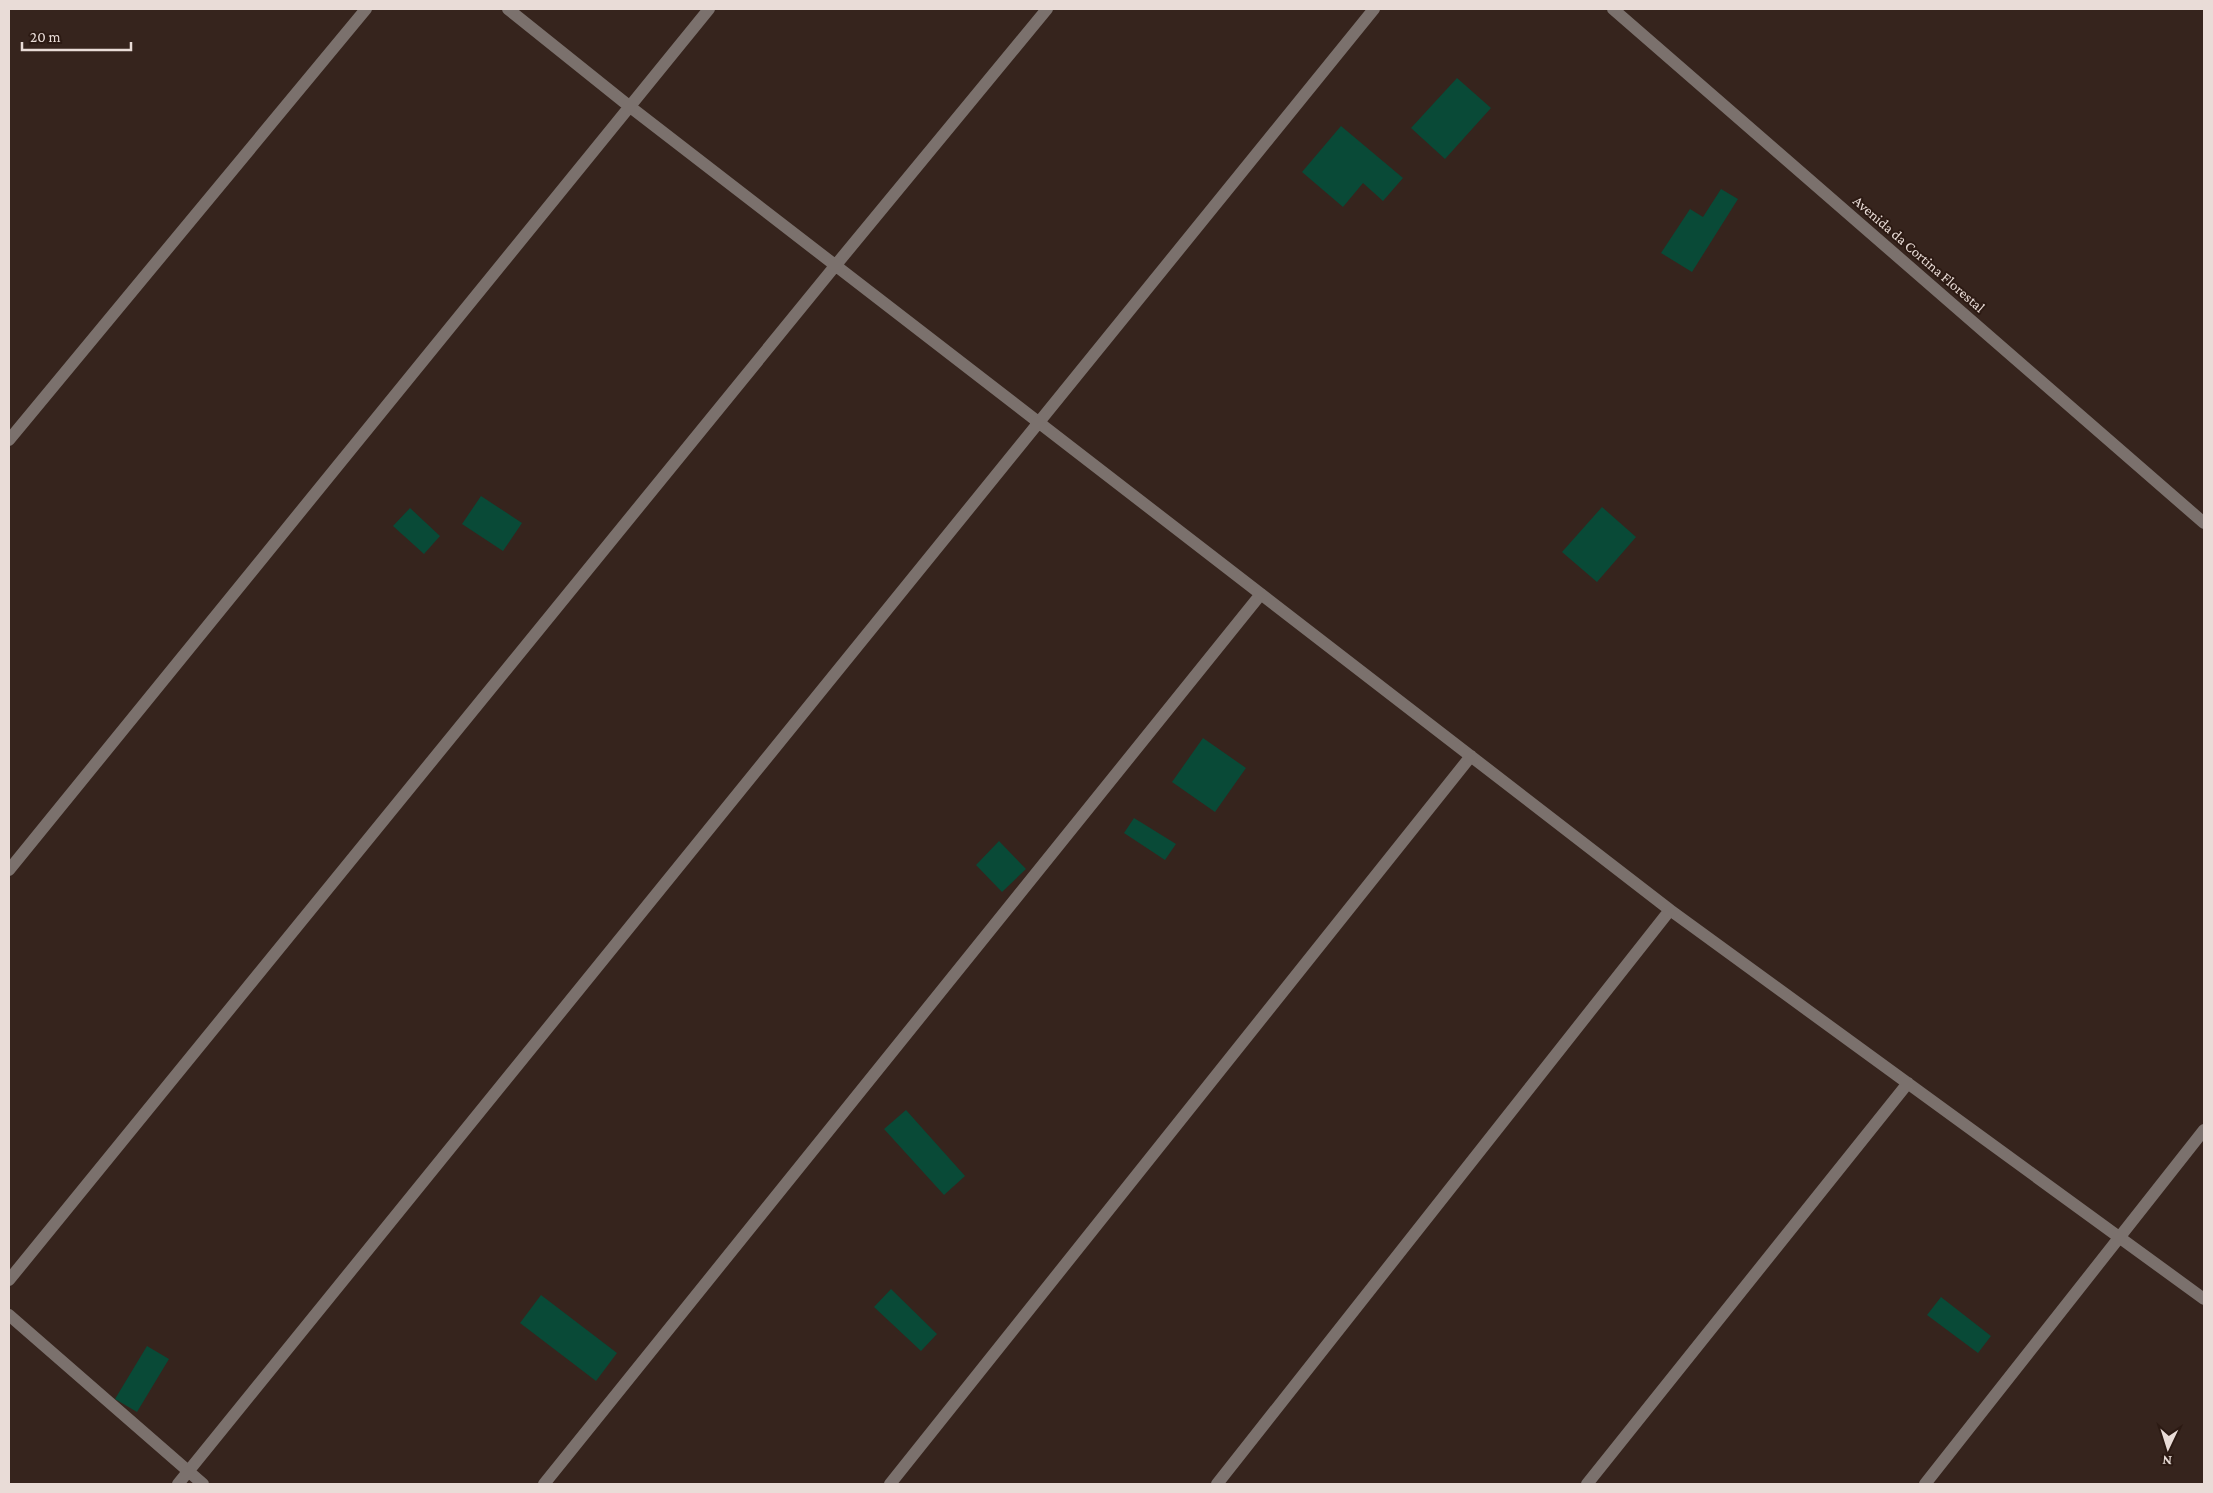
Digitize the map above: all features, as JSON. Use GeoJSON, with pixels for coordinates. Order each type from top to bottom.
{"type":"FeatureCollection","features":[{"type":"Feature","properties":{"kind":"street"},"geometry":{"type":"LineString","coordinates":[[9,440],[366,9]]}},
{"type":"Feature","properties":{"kind":"street"},"geometry":{"type":"LineString","coordinates":[[508,9],[835,266],[1670,910],[2204,1299]]}},
{"type":"Feature","properties":{"kind":"street"},"geometry":{"type":"LineString","coordinates":[[9,870],[709,9]]}},
{"type":"Feature","properties":{"kind":"street"},"geometry":{"type":"LineString","coordinates":[[9,1280],[835,266],[1047,9]]}},
{"type":"Feature","properties":{"kind":"street"},"geometry":{"type":"LineString","coordinates":[[178,1484],[1374,9]]}},
{"type":"Feature","properties":{"kind":"street","name":"Avenida da Cortina Florestal"},"geometry":{"type":"LineString","coordinates":[[1613,9],[2204,524]]}},
{"type":"Feature","properties":{"kind":"street"},"geometry":{"type":"LineString","coordinates":[[544,1484],[1261,594]]}},
{"type":"Feature","properties":{"kind":"street"},"geometry":{"type":"LineString","coordinates":[[890,1484],[1471,756]]}},
{"type":"Feature","properties":{"kind":"street"},"geometry":{"type":"LineString","coordinates":[[1217,1484],[1670,910]]}},
{"type":"Feature","properties":{"kind":"street"},"geometry":{"type":"LineString","coordinates":[[1587,1484],[1908,1083]]}},
{"type":"Feature","properties":{"kind":"street"},"geometry":{"type":"LineString","coordinates":[[1924,1484],[2204,1130]]}},
{"type":"Feature","properties":{"kind":"street"},"geometry":{"type":"LineString","coordinates":[[9,1315],[203,1484]]}},
{"type":"Feature","properties":{"kind":"building"},"geometry":{"type":"Polygon","coordinates":[[[1457,78],[1491,108],[1445,159],[1411,128],[1457,78]]]}},
{"type":"Feature","properties":{"kind":"building"},"geometry":{"type":"Polygon","coordinates":[[[1341,126],[1403,178],[1383,201],[1363,183],[1343,207],[1302,172],[1341,126]]]}},
{"type":"Feature","properties":{"kind":"building"},"geometry":{"type":"Polygon","coordinates":[[[1721,189],[1738,199],[1692,272],[1661,253],[1690,209],[1703,217],[1721,189]]]}},
{"type":"Feature","properties":{"kind":"building"},"geometry":{"type":"Polygon","coordinates":[[[481,496],[522,523],[503,551],[462,524],[481,496]]]}},
{"type":"Feature","properties":{"kind":"building"},"geometry":{"type":"Polygon","coordinates":[[[1602,507],[1636,537],[1597,582],[1562,552],[1602,507]]]}},
{"type":"Feature","properties":{"kind":"building"},"geometry":{"type":"Polygon","coordinates":[[[410,508],[440,536],[424,554],[393,526],[410,508]]]}},
{"type":"Feature","properties":{"kind":"building"},"geometry":{"type":"Polygon","coordinates":[[[1203,738],[1246,768],[1215,812],[1172,782],[1203,738]]]}},
{"type":"Feature","properties":{"kind":"building"},"geometry":{"type":"Polygon","coordinates":[[[1134,818],[1176,844],[1165,860],[1124,833],[1134,818]]]}},
{"type":"Feature","properties":{"kind":"building"},"geometry":{"type":"Polygon","coordinates":[[[999,841],[1026,869],[1002,892],[976,865],[999,841]]]}},
{"type":"Feature","properties":{"kind":"building"},"geometry":{"type":"Polygon","coordinates":[[[906,1110],[965,1176],[944,1195],[884,1129],[906,1110]]]}},
{"type":"Feature","properties":{"kind":"building"},"geometry":{"type":"Polygon","coordinates":[[[891,1289],[937,1334],[921,1351],[874,1307],[891,1289]]]}},
{"type":"Feature","properties":{"kind":"building"},"geometry":{"type":"Polygon","coordinates":[[[541,1295],[617,1353],[596,1381],[520,1323],[541,1295]]]}},
{"type":"Feature","properties":{"kind":"building"},"geometry":{"type":"Polygon","coordinates":[[[1941,1297],[1991,1336],[1978,1353],[1927,1315],[1941,1297]]]}},
{"type":"Feature","properties":{"kind":"building"},"geometry":{"type":"Polygon","coordinates":[[[147,1346],[169,1359],[137,1412],[115,1399],[147,1346]]]}}]}
